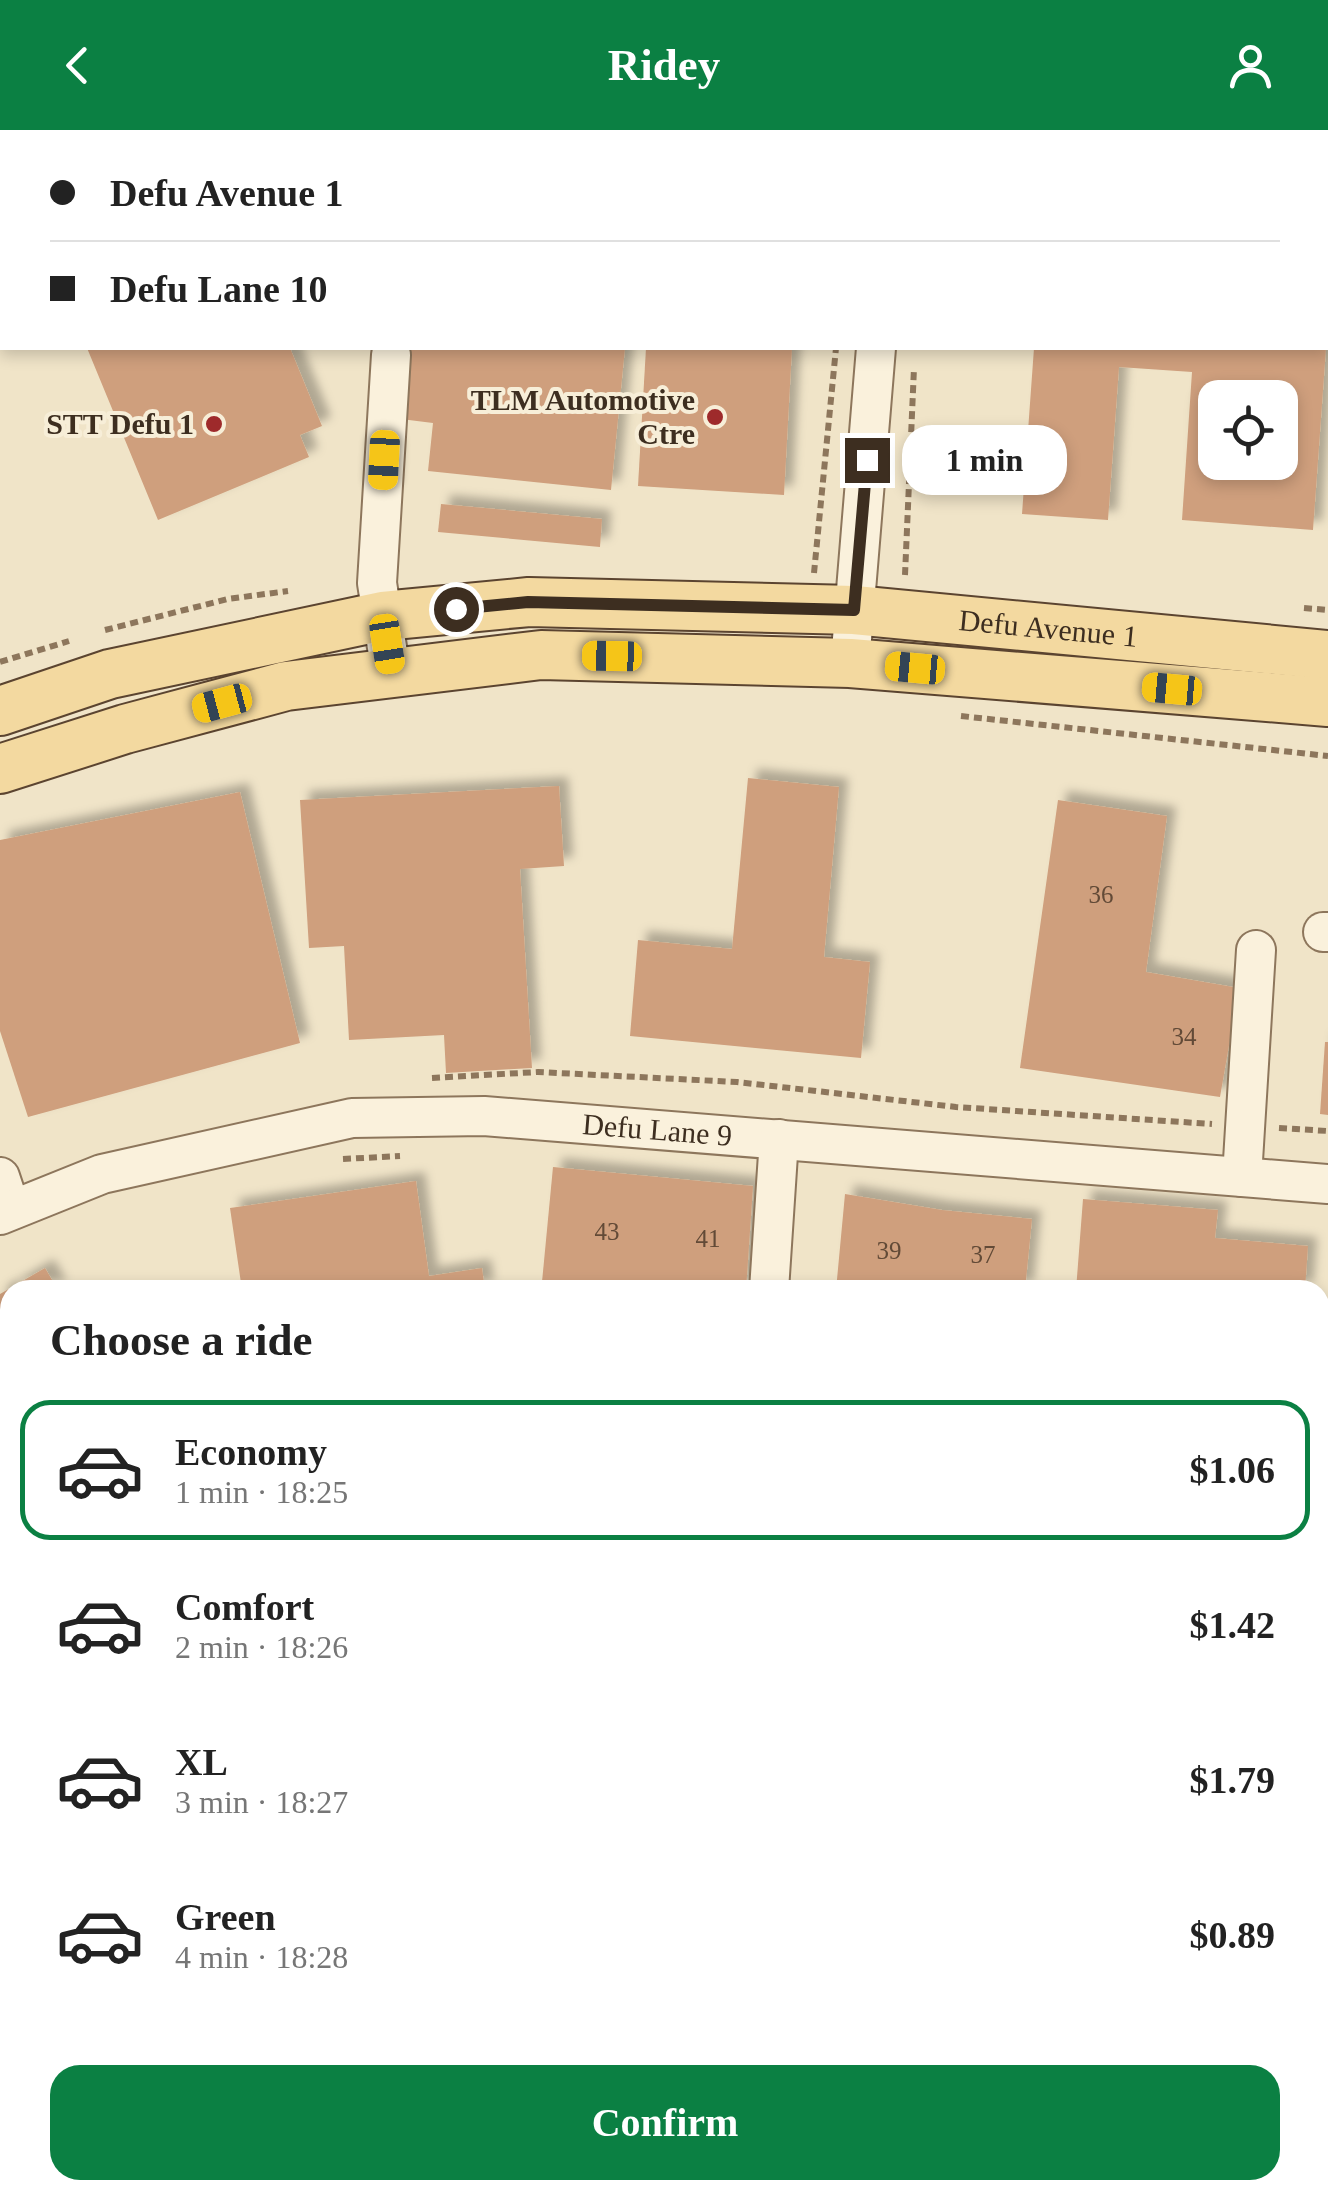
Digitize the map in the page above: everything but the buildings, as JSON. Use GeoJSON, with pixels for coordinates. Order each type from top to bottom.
{"type":"FeatureCollection","features":[{"type":"Feature","properties":{"kind":"main road","name":"Defu Avenue 1"},"geometry":{"type":"LineString","coordinates":[[0,711],[110,674],[382,616],[528,602],[832,610],[1328,655]]}},
{"type":"Feature","properties":{"kind":"main road","name":"Defu Avenue 1"},"geometry":{"type":"LineString","coordinates":[[0,769],[125,729],[286,686],[541,655],[850,663],[1328,702]]}},
{"type":"Feature","properties":{"kind":"street"},"geometry":{"type":"LineString","coordinates":[[850,663],[832,610],[876,350]]}},
{"type":"Feature","properties":{"kind":"street"},"geometry":{"type":"LineString","coordinates":[[390,355],[377,584],[392,673]]}},
{"type":"Feature","properties":{"kind":"street"},"geometry":{"type":"LineString","coordinates":[[1242,1177],[1256,950]]}},
{"type":"Feature","properties":{"kind":"street","name":"Defu Lane 9"},"geometry":{"type":"LineString","coordinates":[[4,1201],[102,1174],[352,1118],[484,1116],[1328,1184]]}},
{"type":"Feature","properties":{"kind":"street"},"geometry":{"type":"LineString","coordinates":[[770,1280],[779,1140]]}},
{"type":"Feature","properties":{"kind":"path"},"geometry":{"type":"LineString","coordinates":[[832,610],[836,350]]}},
{"type":"Feature","properties":{"kind":"path"},"geometry":{"type":"LineString","coordinates":[[905,577],[914,367]]}},
{"type":"Feature","properties":{"kind":"path"},"geometry":{"type":"LineString","coordinates":[[951,715],[1328,756]]}},
{"type":"Feature","properties":{"kind":"path"},"geometry":{"type":"LineString","coordinates":[[331,1160],[416,1155]]}},
{"type":"Feature","properties":{"kind":"place","name":"TLM Automotive Ctre"},"geometry":{"type":"Point","coordinates":[715,417]}},
{"type":"Feature","properties":{"kind":"place","name":"STT Defu 1"},"geometry":{"type":"Point","coordinates":[214,424]}},
{"type":"Feature","properties":{"kind":"route"},"geometry":{"type":"LineString","coordinates":[[456,609],[528,602],[854,610],[867,460]]}}]}
